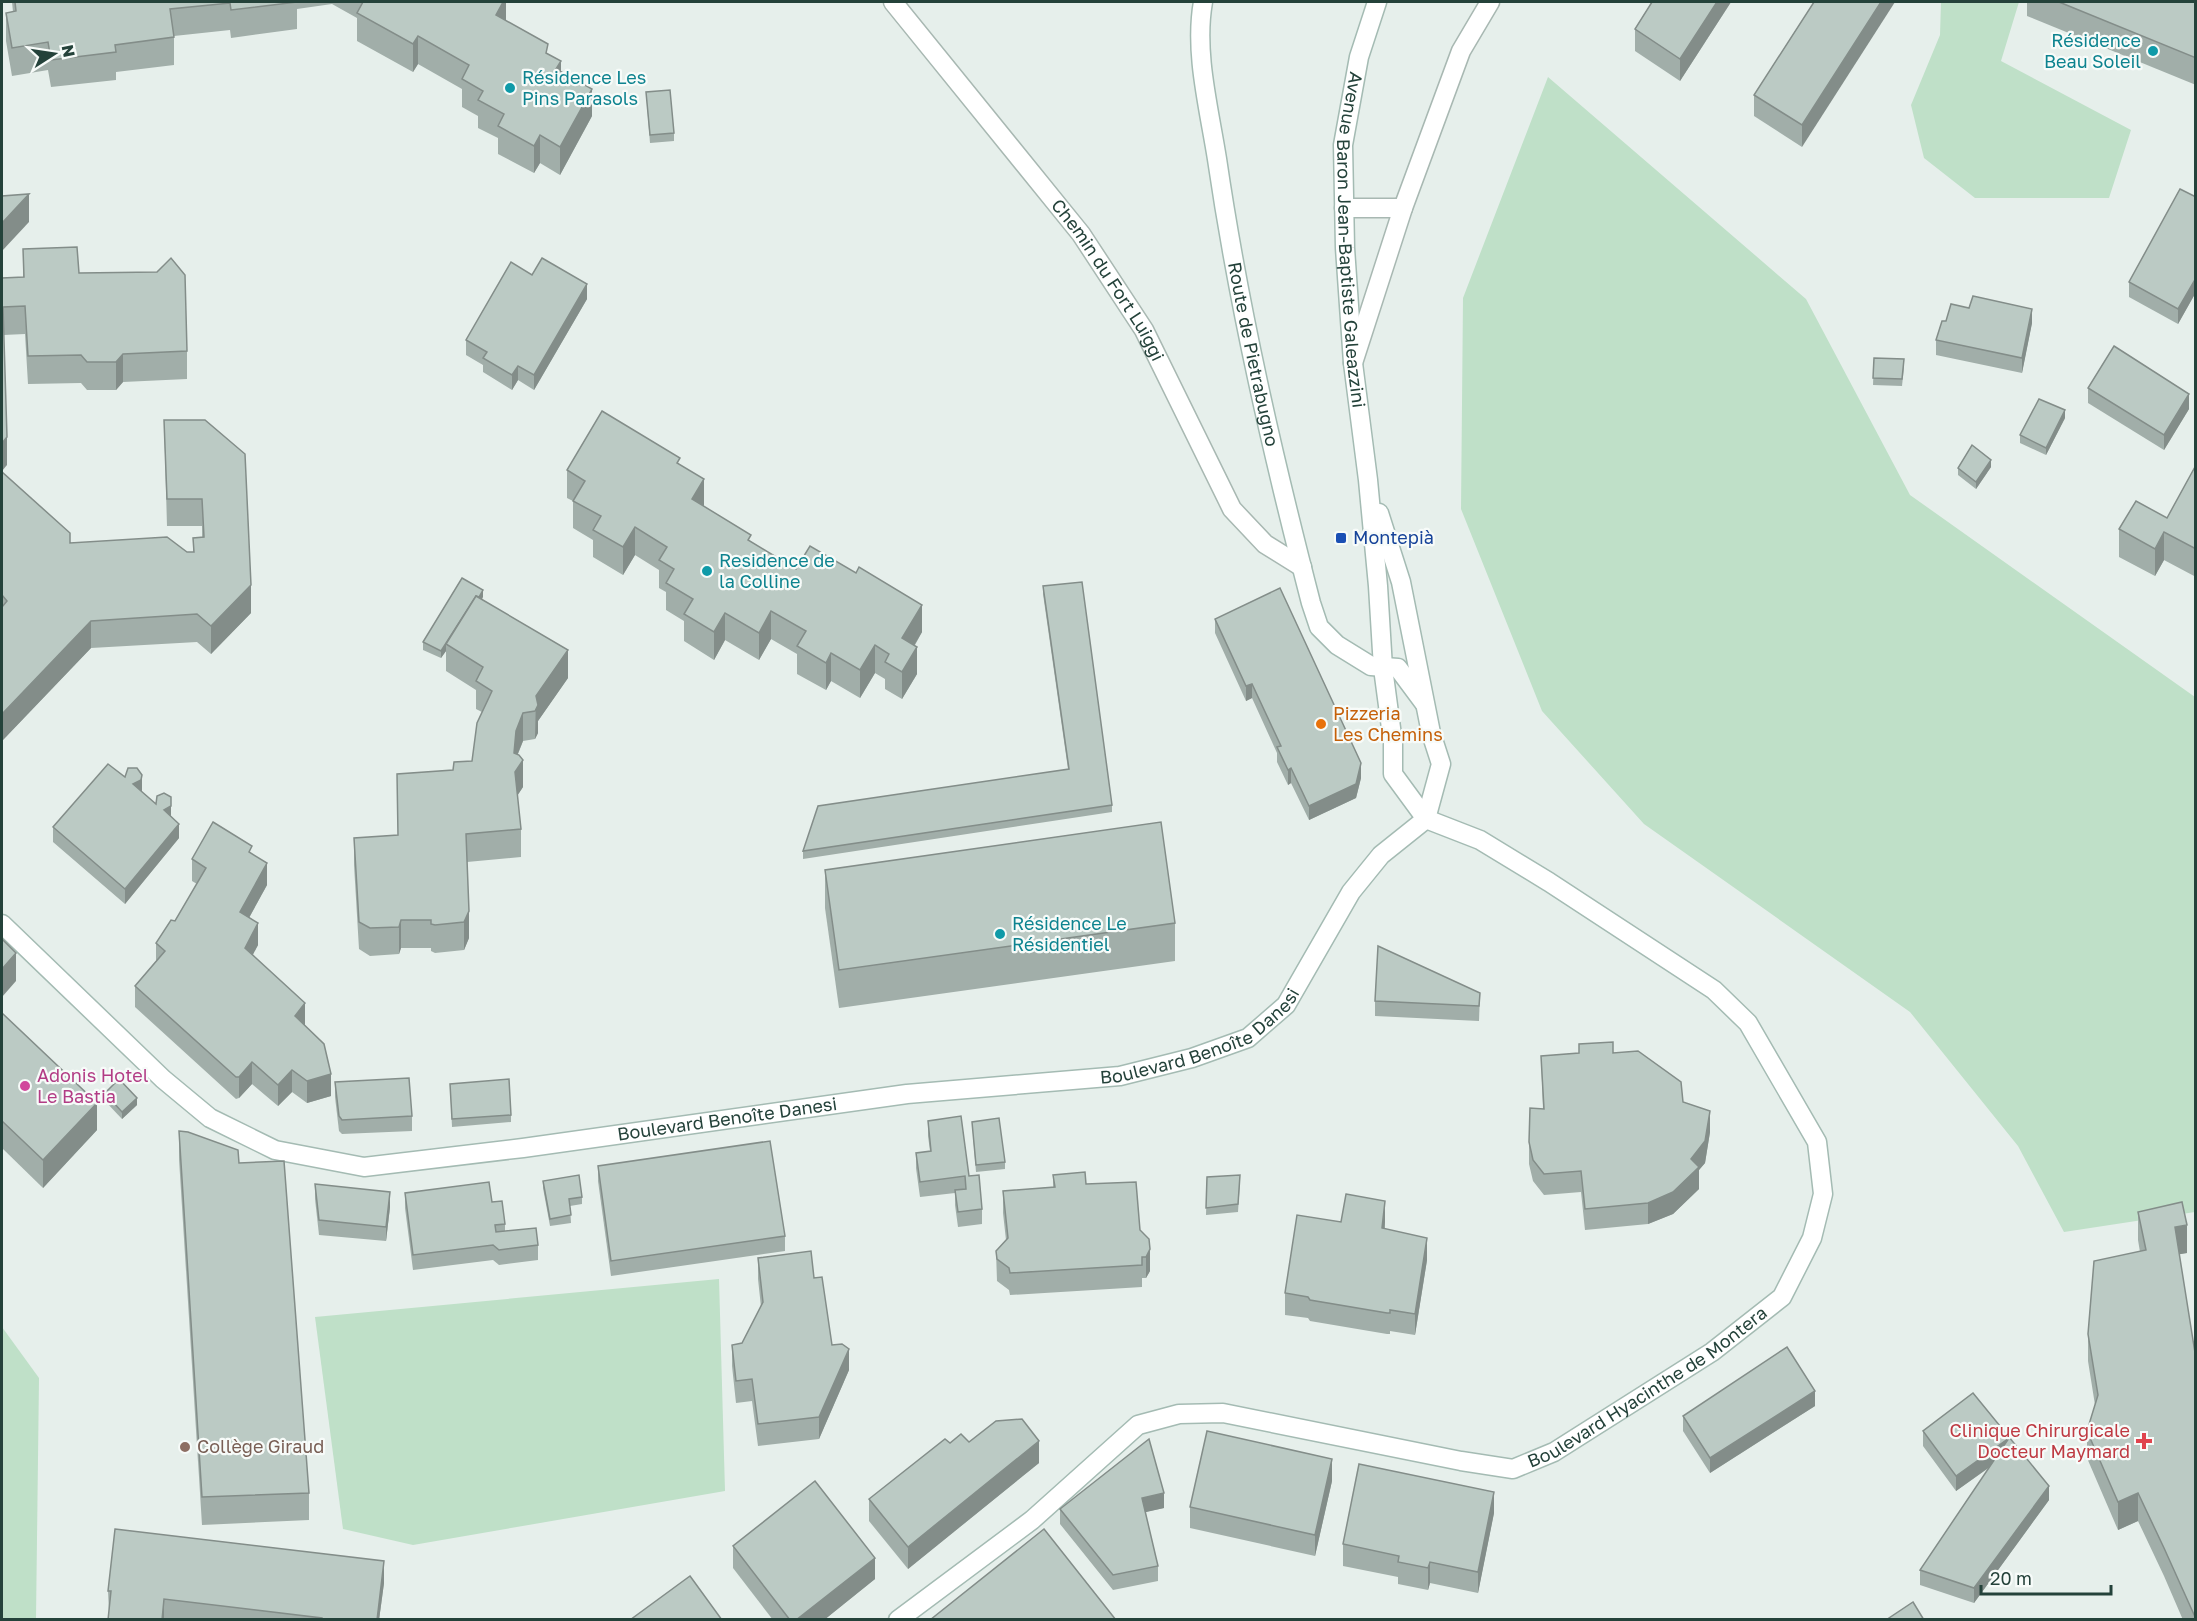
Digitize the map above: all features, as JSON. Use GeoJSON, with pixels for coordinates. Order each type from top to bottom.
{"type":"FeatureCollection","features":[{"type":"Feature","properties":{"kind":"main road","name":"Chemin du Fort Luiggi"},"geometry":{"type":"LineString","coordinates":[[893,2],[1081,234],[1144,330],[1232,509],[1265,544],[1302,567]]}},
{"type":"Feature","properties":{"kind":"main road","name":"Route de Pietrabugno"},"geometry":{"type":"LineString","coordinates":[[1203,2],[1199,24],[1204,76],[1231,250],[1265,421],[1319,627],[1337,645],[1371,666],[1398,668],[1424,703]]}},
{"type":"Feature","properties":{"kind":"main road","name":"Avenue Baron Jean-Baptiste Galeazzini"},"geometry":{"type":"LineString","coordinates":[[1377,2],[1359,57],[1343,145],[1345,248],[1353,363],[1368,480],[1394,774],[1426,819]]}},
{"type":"Feature","properties":{"kind":"main road"},"geometry":{"type":"LineString","coordinates":[[1353,363],[1403,208],[1461,51],[1490,2]]}},
{"type":"Feature","properties":{"kind":"main road"},"geometry":{"type":"LineString","coordinates":[[1344,208],[1403,208]]}},
{"type":"Feature","properties":{"kind":"main road","name":"Avenue Baron Jean-Baptiste Galeazzini"},"geometry":{"type":"LineString","coordinates":[[1368,480],[1401,582],[1424,703],[1441,764],[1426,819]]}},
{"type":"Feature","properties":{"kind":"main road","name":"Boulevard Benoîte Danesi"},"geometry":{"type":"LineString","coordinates":[[2,924],[163,1079],[210,1118],[275,1150],[364,1167],[523,1148],[907,1094],[1120,1076],[1192,1058],[1248,1038],[1286,1005],[1351,892],[1381,855],[1426,819]]}},
{"type":"Feature","properties":{"kind":"main road","name":"Boulevard Hyacinthe de Montera"},"geometry":{"type":"LineString","coordinates":[[898,1620],[1032,1520],[1138,1425],[1179,1414],[1223,1413],[1461,1461],[1513,1469],[1554,1452],[1712,1352],[1782,1297],[1812,1238],[1823,1194],[1817,1142],[1748,1023],[1714,990],[1549,882],[1480,840],[1426,819]]}},
{"type":"Feature","properties":{"kind":"green space"},"geometry":{"type":"Polygon","coordinates":[[[1941,2],[2019,2],[2001,61],[2131,130],[2109,198],[1975,198],[1924,158],[1911,105],[1940,35],[1941,2]]]}},
{"type":"Feature","properties":{"kind":"green space"},"geometry":{"type":"Polygon","coordinates":[[[1548,77],[1806,299],[1910,495],[2195,697],[2195,1212],[2064,1232],[2018,1146],[1910,1012],[1644,824],[1542,711],[1461,509],[1463,298],[1548,77]]]}},
{"type":"Feature","properties":{"kind":"green space"},"geometry":{"type":"Polygon","coordinates":[[[719,1279],[725,1491],[413,1545],[343,1529],[315,1317],[719,1279]]]}},
{"type":"Feature","properties":{"kind":"green space"},"geometry":{"type":"Polygon","coordinates":[[[2,1327],[39,1378],[36,1619],[2,1619],[2,1327]]]}},
{"type":"Feature","properties":{"kind":"building"},"geometry":{"type":"Polygon","coordinates":[[[15,2],[297,2],[231,10],[230,3],[170,9],[174,37],[115,45],[116,52],[51,60],[48,42],[12,48],[6,13],[16,11],[15,2]]]}},
{"type":"Feature","properties":{"kind":"building"},"geometry":{"type":"Polygon","coordinates":[[[363,2],[503,2],[496,15],[548,44],[546,53],[561,61],[556,69],[592,89],[560,147],[540,135],[534,146],[498,126],[504,114],[478,100],[483,91],[462,79],[469,65],[418,36],[413,44],[357,13],[363,2]]]}},
{"type":"Feature","properties":{"kind":"building"},"geometry":{"type":"Polygon","coordinates":[[[1652,2],[1717,2],[1680,59],[1635,29],[1652,2]]]}},
{"type":"Feature","properties":{"kind":"building"},"geometry":{"type":"Polygon","coordinates":[[[1814,2],[1881,2],[1802,125],[1754,95],[1814,2]]]}},
{"type":"Feature","properties":{"kind":"building"},"geometry":{"type":"Polygon","coordinates":[[[2059,2],[2196,2],[2196,58],[2059,2]]]}},
{"type":"Feature","properties":{"kind":"building"},"geometry":{"type":"Polygon","coordinates":[[[670,90],[674,133],[650,135],[646,92],[670,90]]]}},
{"type":"Feature","properties":{"kind":"building"},"geometry":{"type":"Polygon","coordinates":[[[2180,189],[2196,197],[2196,278],[2178,309],[2129,282],[2180,189]]]}},
{"type":"Feature","properties":{"kind":"building"},"geometry":{"type":"Polygon","coordinates":[[[29,194],[2,223],[2,196],[29,194]]]}},
{"type":"Feature","properties":{"kind":"building"},"geometry":{"type":"Polygon","coordinates":[[[77,247],[79,273],[157,272],[171,258],[185,275],[187,351],[123,354],[116,362],[87,362],[81,355],[28,356],[25,306],[3,307],[7,437],[2,443],[2,278],[24,277],[23,249],[77,247]]]}},
{"type":"Feature","properties":{"kind":"building"},"geometry":{"type":"Polygon","coordinates":[[[542,258],[587,284],[534,375],[518,366],[512,375],[483,358],[487,352],[466,340],[511,262],[532,275],[542,258]]]}},
{"type":"Feature","properties":{"kind":"building"},"geometry":{"type":"Polygon","coordinates":[[[1973,296],[2032,309],[2022,358],[1936,340],[1942,321],[1946,321],[1951,304],[1969,308],[1973,296]]]}},
{"type":"Feature","properties":{"kind":"building"},"geometry":{"type":"Polygon","coordinates":[[[2114,346],[2189,394],[2164,435],[2088,388],[2114,346]]]}},
{"type":"Feature","properties":{"kind":"building"},"geometry":{"type":"Polygon","coordinates":[[[1874,358],[1904,359],[1902,379],[1873,378],[1874,358]]]}},
{"type":"Feature","properties":{"kind":"building"},"geometry":{"type":"Polygon","coordinates":[[[2039,399],[2065,410],[2046,448],[2020,435],[2039,399]]]}},
{"type":"Feature","properties":{"kind":"building","name":"Residence de la Colline"},"geometry":{"type":"Polygon","coordinates":[[[602,411],[680,458],[677,463],[704,479],[692,499],[751,535],[748,540],[796,569],[810,546],[856,573],[859,567],[922,605],[902,638],[917,647],[902,672],[885,662],[889,654],[875,645],[860,670],[831,653],[826,663],[797,646],[806,631],[771,611],[759,633],[725,613],[714,632],[684,614],[693,599],[666,583],[674,569],[659,560],[667,547],[635,527],[623,547],[593,530],[601,516],[573,501],[585,481],[567,470],[602,411]]]}},
{"type":"Feature","properties":{"kind":"building"},"geometry":{"type":"Polygon","coordinates":[[[164,420],[205,420],[245,454],[251,585],[211,626],[197,614],[91,621],[2,714],[2,607],[7,601],[2,595],[2,472],[70,533],[70,543],[167,537],[187,552],[194,552],[193,538],[204,537],[202,499],[167,499],[164,420]]]}},
{"type":"Feature","properties":{"kind":"building"},"geometry":{"type":"Polygon","coordinates":[[[1972,445],[1991,460],[1976,482],[1958,468],[1972,445]]]}},
{"type":"Feature","properties":{"kind":"building"},"geometry":{"type":"Polygon","coordinates":[[[2196,465],[2196,549],[2164,532],[2155,549],[2119,529],[2136,501],[2167,518],[2196,465]]]}},
{"type":"Feature","properties":{"kind":"building"},"geometry":{"type":"Polygon","coordinates":[[[462,578],[483,590],[479,597],[476,596],[441,651],[423,642],[462,578]]]}},
{"type":"Feature","properties":{"kind":"building"},"geometry":{"type":"Polygon","coordinates":[[[1082,582],[1112,805],[803,851],[818,806],[1069,769],[1043,586],[1082,582]]]}},
{"type":"Feature","properties":{"kind":"building"},"geometry":{"type":"Polygon","coordinates":[[[1280,588],[1361,763],[1356,784],[1309,806],[1291,768],[1288,770],[1277,747],[1281,746],[1252,684],[1246,686],[1215,619],[1280,588]]]}},
{"type":"Feature","properties":{"kind":"building"},"geometry":{"type":"Polygon","coordinates":[[[476,596],[568,650],[536,696],[538,705],[535,711],[523,713],[516,731],[514,753],[523,760],[515,772],[521,829],[466,834],[469,911],[464,922],[435,925],[431,924],[431,920],[401,920],[399,927],[370,928],[359,922],[354,838],[398,835],[397,774],[453,770],[454,762],[472,761],[477,723],[492,691],[476,681],[483,667],[446,644],[476,596]]]}},
{"type":"Feature","properties":{"kind":"building"},"geometry":{"type":"Polygon","coordinates":[[[108,764],[125,777],[128,768],[137,768],[142,775],[141,780],[133,784],[156,804],[157,796],[164,793],[171,797],[171,806],[164,810],[179,824],[125,889],[53,827],[108,764]]]}},
{"type":"Feature","properties":{"kind":"building"},"geometry":{"type":"Polygon","coordinates":[[[213,822],[252,846],[249,852],[267,863],[240,912],[258,923],[245,948],[305,1003],[295,1016],[324,1044],[331,1074],[307,1081],[292,1070],[278,1085],[252,1062],[239,1077],[236,1077],[135,986],[165,951],[156,943],[171,920],[175,921],[206,868],[192,859],[213,822]]]}},
{"type":"Feature","properties":{"kind":"building","name":"Résidence Le Résidentiel"},"geometry":{"type":"Polygon","coordinates":[[[1161,822],[1175,923],[839,970],[825,870],[1161,822]]]}},
{"type":"Feature","properties":{"kind":"building"},"geometry":{"type":"Polygon","coordinates":[[[2,939],[16,953],[2,969],[2,939]]]}},
{"type":"Feature","properties":{"kind":"building"},"geometry":{"type":"Polygon","coordinates":[[[1378,946],[1480,993],[1479,1006],[1375,1001],[1378,946]]]}},
{"type":"Feature","properties":{"kind":"building","name":"Adonis Hotel Le Bastia"},"geometry":{"type":"Polygon","coordinates":[[[2,1013],[97,1103],[43,1160],[2,1121],[2,1013]]]}},
{"type":"Feature","properties":{"kind":"building"},"geometry":{"type":"Polygon","coordinates":[[[1613,1042],[1613,1053],[1638,1051],[1681,1082],[1683,1102],[1710,1111],[1705,1141],[1691,1159],[1699,1167],[1673,1192],[1648,1203],[1585,1209],[1581,1171],[1544,1174],[1533,1160],[1529,1142],[1530,1108],[1544,1109],[1541,1056],[1579,1053],[1579,1044],[1613,1042]]]}},
{"type":"Feature","properties":{"kind":"building"},"geometry":{"type":"Polygon","coordinates":[[[409,1078],[412,1116],[342,1120],[339,1116],[335,1082],[409,1078]]]}},
{"type":"Feature","properties":{"kind":"building"},"geometry":{"type":"Polygon","coordinates":[[[119,1079],[137,1098],[122,1112],[105,1093],[119,1079]]]}},
{"type":"Feature","properties":{"kind":"building"},"geometry":{"type":"Polygon","coordinates":[[[509,1079],[511,1115],[452,1119],[450,1084],[509,1079]]]}},
{"type":"Feature","properties":{"kind":"building"},"geometry":{"type":"Polygon","coordinates":[[[961,1116],[969,1176],[979,1175],[982,1209],[958,1212],[955,1190],[966,1189],[965,1176],[920,1182],[916,1153],[931,1151],[928,1121],[961,1116]]]}},
{"type":"Feature","properties":{"kind":"building"},"geometry":{"type":"Polygon","coordinates":[[[999,1118],[1005,1162],[976,1165],[972,1122],[999,1118]]]}},
{"type":"Feature","properties":{"kind":"building"},"geometry":{"type":"Polygon","coordinates":[[[179,1131],[188,1132],[238,1150],[239,1163],[284,1161],[309,1493],[202,1497],[179,1131]]]}},
{"type":"Feature","properties":{"kind":"building"},"geometry":{"type":"Polygon","coordinates":[[[770,1141],[785,1236],[611,1261],[598,1166],[770,1141]]]}},
{"type":"Feature","properties":{"kind":"building"},"geometry":{"type":"Polygon","coordinates":[[[1085,1172],[1086,1184],[1136,1182],[1140,1230],[1149,1239],[1150,1249],[1146,1257],[1142,1257],[1142,1265],[1010,1273],[1009,1268],[997,1259],[996,1251],[1008,1238],[1003,1191],[1055,1187],[1053,1175],[1085,1172]]]}},
{"type":"Feature","properties":{"kind":"building"},"geometry":{"type":"Polygon","coordinates":[[[579,1175],[582,1197],[569,1199],[571,1215],[550,1219],[543,1181],[579,1175]]]}},
{"type":"Feature","properties":{"kind":"building"},"geometry":{"type":"Polygon","coordinates":[[[1240,1175],[1238,1204],[1206,1208],[1207,1177],[1240,1175]]]}},
{"type":"Feature","properties":{"kind":"building"},"geometry":{"type":"Polygon","coordinates":[[[489,1182],[492,1202],[502,1201],[505,1224],[495,1225],[496,1232],[536,1228],[538,1245],[499,1250],[493,1245],[413,1255],[405,1193],[489,1182]]]}},
{"type":"Feature","properties":{"kind":"building"},"geometry":{"type":"Polygon","coordinates":[[[315,1184],[390,1192],[386,1227],[319,1220],[315,1184]]]}},
{"type":"Feature","properties":{"kind":"building"},"geometry":{"type":"Polygon","coordinates":[[[1346,1194],[1385,1201],[1382,1228],[1427,1238],[1415,1314],[1390,1310],[1390,1313],[1387,1313],[1310,1300],[1308,1297],[1285,1293],[1297,1215],[1341,1222],[1346,1194]]]}},
{"type":"Feature","properties":{"kind":"building","name":"Clinique Chirurgicale Docteur Maymard"},"geometry":{"type":"Polygon","coordinates":[[[2182,1202],[2187,1225],[2175,1227],[2196,1359],[2196,1619],[2138,1493],[2118,1502],[2087,1431],[2098,1395],[2088,1334],[2094,1261],[2146,1250],[2138,1212],[2182,1202]]]}},
{"type":"Feature","properties":{"kind":"building"},"geometry":{"type":"Polygon","coordinates":[[[811,1251],[814,1278],[822,1277],[832,1345],[842,1344],[849,1349],[819,1417],[758,1424],[752,1379],[736,1381],[732,1345],[742,1343],[763,1302],[758,1258],[811,1251]]]}},
{"type":"Feature","properties":{"kind":"building"},"geometry":{"type":"Polygon","coordinates":[[[1787,1347],[1815,1391],[1710,1458],[1683,1416],[1787,1347]]]}},
{"type":"Feature","properties":{"kind":"building"},"geometry":{"type":"Polygon","coordinates":[[[1973,1393],[2049,1486],[1974,1588],[1920,1570],[2009,1438],[1956,1476],[1923,1431],[1973,1393]]]}},
{"type":"Feature","properties":{"kind":"building"},"geometry":{"type":"Polygon","coordinates":[[[1022,1419],[1039,1441],[908,1547],[869,1499],[945,1439],[950,1443],[961,1434],[969,1442],[996,1421],[1022,1419]]]}},
{"type":"Feature","properties":{"kind":"building"},"geometry":{"type":"Polygon","coordinates":[[[1207,1431],[1332,1459],[1315,1535],[1190,1507],[1207,1431]]]}},
{"type":"Feature","properties":{"kind":"building"},"geometry":{"type":"Polygon","coordinates":[[[1149,1439],[1164,1493],[1142,1498],[1158,1566],[1113,1575],[1060,1509],[1149,1439]]]}},
{"type":"Feature","properties":{"kind":"building"},"geometry":{"type":"Polygon","coordinates":[[[1359,1464],[1494,1492],[1478,1572],[1430,1562],[1428,1568],[1398,1562],[1399,1556],[1343,1544],[1359,1464]]]}},
{"type":"Feature","properties":{"kind":"building"},"geometry":{"type":"Polygon","coordinates":[[[815,1481],[875,1558],[796,1620],[790,1620],[733,1546],[815,1481]]]}},
{"type":"Feature","properties":{"kind":"building"},"geometry":{"type":"Polygon","coordinates":[[[115,1529],[384,1561],[377,1620],[322,1620],[322,1618],[164,1599],[162,1620],[108,1620],[111,1591],[108,1591],[115,1529]]]}},
{"type":"Feature","properties":{"kind":"building"},"geometry":{"type":"Polygon","coordinates":[[[1044,1529],[1116,1620],[930,1620],[1044,1529]]]}},
{"type":"Feature","properties":{"kind":"building"},"geometry":{"type":"Polygon","coordinates":[[[690,1576],[722,1620],[630,1620],[690,1576]]]}},
{"type":"Feature","properties":{"kind":"building"},"geometry":{"type":"Polygon","coordinates":[[[1913,1602],[1924,1620],[1886,1620],[1913,1602]]]}},
{"type":"Feature","properties":{"kind":"place","name":"Résidence Beau Soleil"},"geometry":{"type":"Point","coordinates":[2153,51]}},
{"type":"Feature","properties":{"kind":"place","name":"Résidence Les Pins Parasols"},"geometry":{"type":"Point","coordinates":[510,88]}},
{"type":"Feature","properties":{"kind":"place","name":"Montepià"},"geometry":{"type":"Point","coordinates":[1341,538]}},
{"type":"Feature","properties":{"kind":"place","name":"Residence de la Colline"},"geometry":{"type":"Point","coordinates":[707,571]}},
{"type":"Feature","properties":{"kind":"place","name":"Pizzeria Les Chemins"},"geometry":{"type":"Point","coordinates":[1321,724]}},
{"type":"Feature","properties":{"kind":"place","name":"Résidence Le Résidentiel"},"geometry":{"type":"Point","coordinates":[1000,934]}},
{"type":"Feature","properties":{"kind":"place","name":"Adonis Hotel Le Bastia"},"geometry":{"type":"Point","coordinates":[25,1086]}},
{"type":"Feature","properties":{"kind":"place","name":"Clinique Chirurgicale Docteur Maymard"},"geometry":{"type":"Point","coordinates":[2144,1441]}},
{"type":"Feature","properties":{"kind":"place","name":"Collège Giraud"},"geometry":{"type":"Point","coordinates":[185,1447]}}]}
